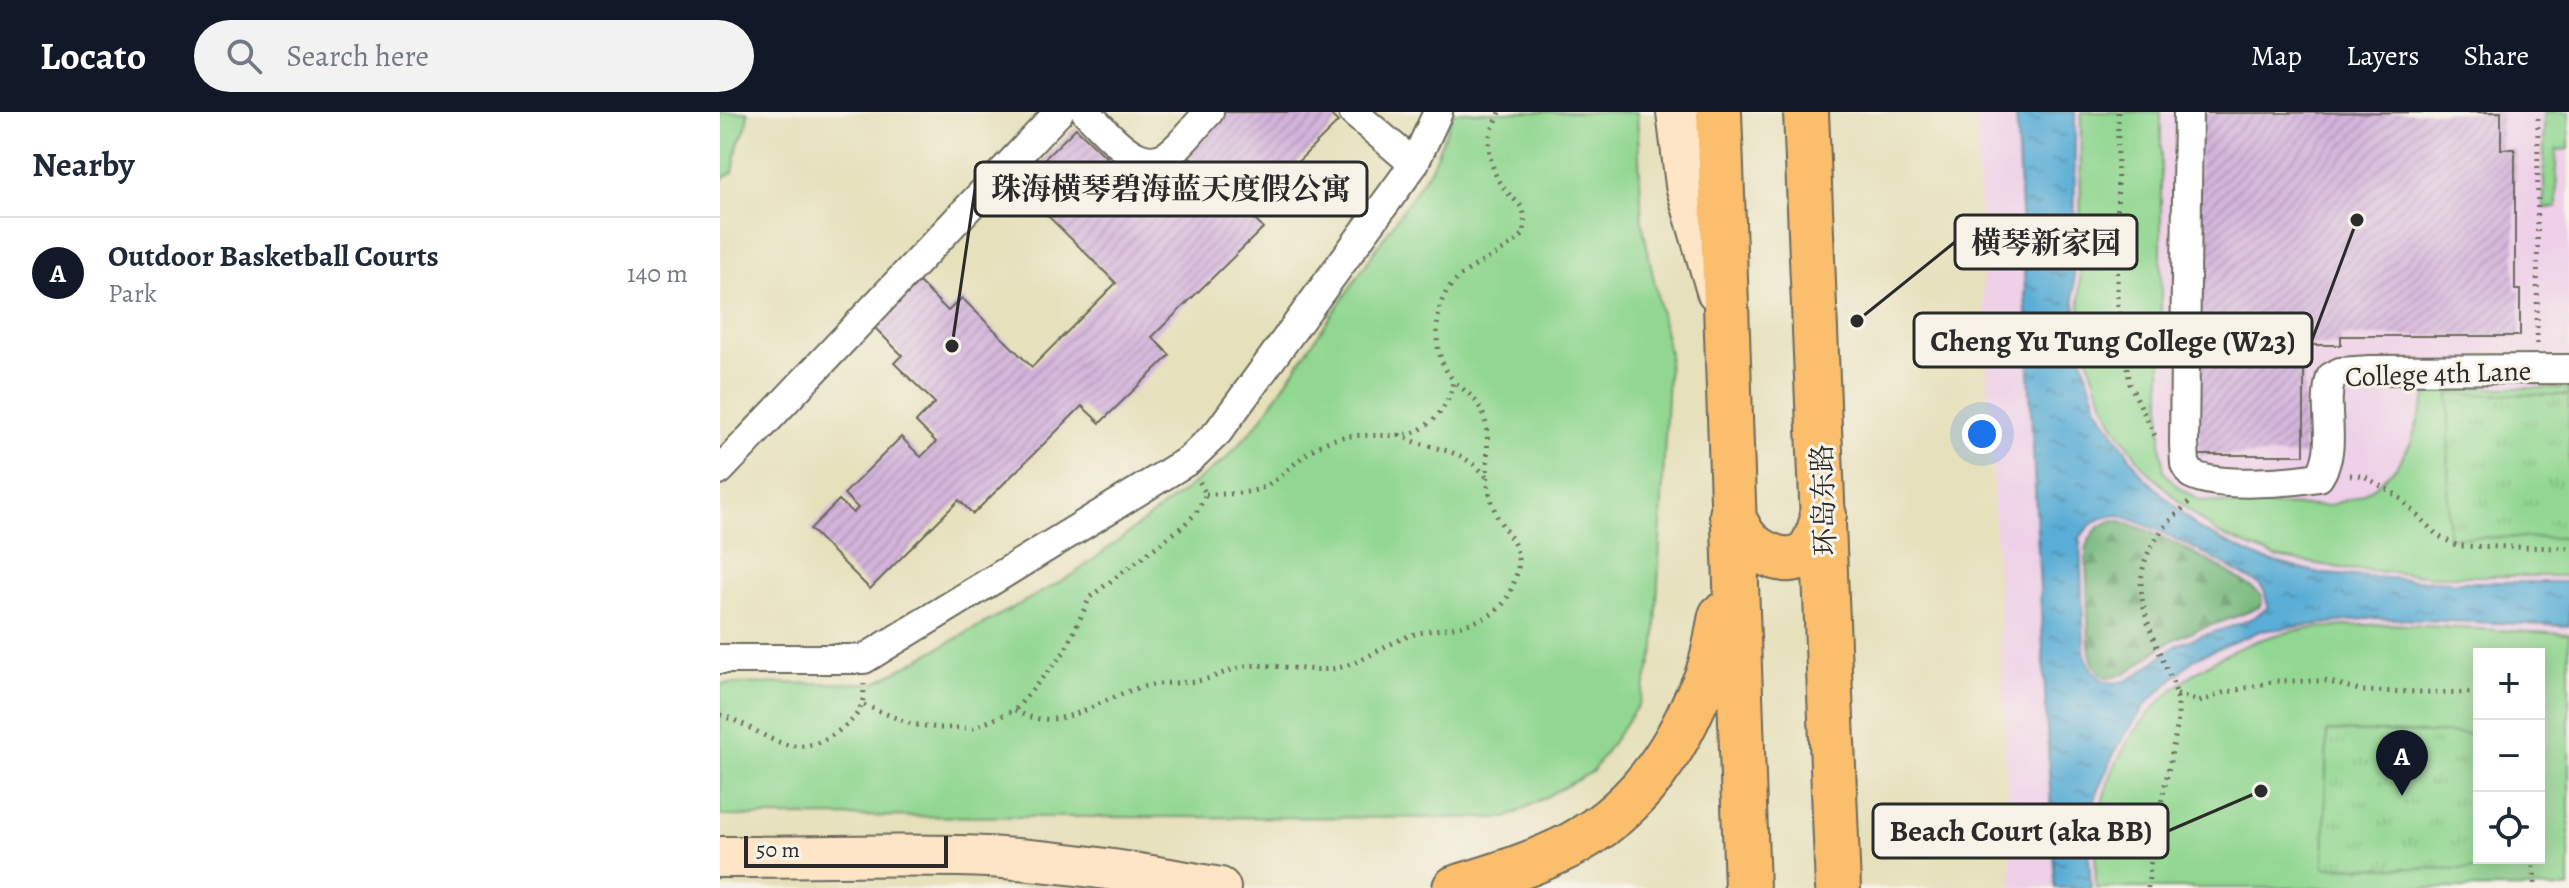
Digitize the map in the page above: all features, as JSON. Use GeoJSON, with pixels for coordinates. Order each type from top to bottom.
{"type":"FeatureCollection","features":[{"type":"Feature","properties":{"kind":"main road"},"geometry":{"type":"LineString","coordinates":[[1677,112],[1686,185],[1725,320]]}},
{"type":"Feature","properties":{"kind":"main road"},"geometry":{"type":"LineString","coordinates":[[1719,112],[1747,888]]}},
{"type":"Feature","properties":{"kind":"main road","name":"环岛东路"},"geometry":{"type":"LineString","coordinates":[[1812,125],[1838,888]]}},
{"type":"Feature","properties":{"kind":"main road"},"geometry":{"type":"LineString","coordinates":[[1733,533],[1746,538],[1761,552],[1776,558],[1791,559],[1806,554],[1814,543],[1824,515]]}},
{"type":"Feature","properties":{"kind":"main road"},"geometry":{"type":"LineString","coordinates":[[1455,888],[1517,868],[1573,844],[1640,792],[1667,759],[1709,671],[1733,533]]}},
{"type":"Feature","properties":{"kind":"main road"},"geometry":{"type":"LineString","coordinates":[[720,857],[961,856],[1141,874],[1220,888]]}},
{"type":"Feature","properties":{"kind":"street"},"geometry":{"type":"LineString","coordinates":[[720,470],[1059,112]]}},
{"type":"Feature","properties":{"kind":"street"},"geometry":{"type":"LineString","coordinates":[[1086,112],[1134,157],[1155,160],[1168,155],[1209,112]]}},
{"type":"Feature","properties":{"kind":"street"},"geometry":{"type":"LineString","coordinates":[[1353,112],[1414,164]]}},
{"type":"Feature","properties":{"kind":"street"},"geometry":{"type":"LineString","coordinates":[[720,659],[864,659],[1189,460],[1218,432],[1414,164],[1438,112]]}},
{"type":"Feature","properties":{"kind":"street"},"geometry":{"type":"LineString","coordinates":[[2170,443],[2188,112]]}},
{"type":"Feature","properties":{"kind":"street","name":"College 4th Lane"},"geometry":{"type":"LineString","coordinates":[[2170,443],[2191,474],[2200,479],[2293,481],[2319,477],[2329,458],[2328,389],[2331,377],[2340,372],[2569,369]]}},
{"type":"Feature","properties":{"kind":"path"},"geometry":{"type":"LineString","coordinates":[[1015,710],[1027,718],[1050,720],[1077,715],[1094,704],[1131,689],[1208,679],[1245,666],[1331,669],[1347,665],[1407,636],[1460,626],[1483,618],[1500,607],[1518,568],[1516,547],[1499,519],[1486,476],[1487,428],[1479,405],[1445,370],[1437,347],[1437,320],[1440,301],[1450,285],[1470,268],[1505,251],[1523,235],[1525,220],[1522,205],[1501,185],[1489,151],[1490,135],[1500,112]]}},
{"type":"Feature","properties":{"kind":"path"},"geometry":{"type":"LineString","coordinates":[[2118,112],[2117,300],[2130,384],[2170,443]]}},
{"type":"Feature","properties":{"kind":"path"},"geometry":{"type":"LineString","coordinates":[[2537,369],[2538,112]]}},
{"type":"Feature","properties":{"kind":"path"},"geometry":{"type":"LineString","coordinates":[[1206,494],[1233,494],[1264,487],[1300,457],[1340,437],[1418,431],[1440,414],[1450,399],[1453,380]]}},
{"type":"Feature","properties":{"kind":"path"},"geometry":{"type":"LineString","coordinates":[[1399,434],[1416,443],[1456,453],[1468,459],[1486,476]]}},
{"type":"Feature","properties":{"kind":"path"},"geometry":{"type":"LineString","coordinates":[[1189,460],[1206,494]]}},
{"type":"Feature","properties":{"kind":"path"},"geometry":{"type":"LineString","coordinates":[[2364,476],[2398,496],[2437,535],[2458,546],[2569,548]]}},
{"type":"Feature","properties":{"kind":"path"},"geometry":{"type":"LineString","coordinates":[[864,705],[911,724],[939,728],[973,728],[1015,710],[1065,651],[1090,597],[1182,527],[1196,513],[1206,494]]}},
{"type":"Feature","properties":{"kind":"path"},"geometry":{"type":"LineString","coordinates":[[2148,888],[2151,853],[2177,722],[2177,694],[2145,617],[2140,582],[2146,557],[2180,510]]}},
{"type":"Feature","properties":{"kind":"path"},"geometry":{"type":"LineString","coordinates":[[720,715],[743,724],[771,741],[788,745],[815,745],[847,725],[864,705],[864,659]]}},
{"type":"Feature","properties":{"kind":"path"},"geometry":{"type":"LineString","coordinates":[[2177,694],[2199,702],[2276,681],[2326,681],[2363,691],[2473,693]]}},
{"type":"Feature","properties":{"kind":"path"},"geometry":{"type":"LineString","coordinates":[[2533,864],[2536,888]]}},
{"type":"Feature","properties":{"kind":"shaded area"},"geometry":{"type":"Polygon","coordinates":[[[1975,112],[2569,112],[2569,888],[2012,888],[1975,112]]]}},
{"type":"Feature","properties":{"kind":"green space"},"geometry":{"type":"Polygon","coordinates":[[[720,112],[748,112],[733,172],[720,180],[720,112]]]}},
{"type":"Feature","properties":{"kind":"green space"},"geometry":{"type":"Polygon","coordinates":[[[1454,112],[1637,112],[1642,222],[1669,353],[1655,648],[1640,702],[1592,772],[1507,818],[720,816],[720,684],[875,683],[1073,575],[1226,459],[1259,422],[1431,168],[1454,112]]]}},
{"type":"Feature","properties":{"kind":"green space"},"geometry":{"type":"Polygon","coordinates":[[[2081,112],[2161,112],[2161,450],[2164,472],[2176,485],[2198,500],[2235,505],[2327,506],[2357,497],[2374,487],[2396,467],[2411,443],[2425,399],[2430,393],[2445,388],[2569,388],[2569,576],[2437,576],[2347,569],[2276,557],[2219,534],[2172,495],[2142,465],[2113,423],[2086,351],[2080,306],[2081,112]]]}},
{"type":"Feature","properties":{"kind":"green space"},"geometry":{"type":"Polygon","coordinates":[[[2544,112],[2569,112],[2569,149],[2556,150],[2557,208],[2544,208],[2544,112]]]}},
{"type":"Feature","properties":{"kind":"green space"},"geometry":{"type":"Polygon","coordinates":[[[2449,394],[2569,395],[2569,538],[2448,537],[2449,394]]]}},
{"type":"Feature","properties":{"kind":"green space"},"geometry":{"type":"Polygon","coordinates":[[[2115,520],[2168,540],[2213,563],[2261,595],[2262,602],[2248,612],[2171,641],[2124,674],[2112,677],[2102,675],[2094,666],[2089,646],[2086,551],[2096,531],[2115,520]]]}},
{"type":"Feature","properties":{"kind":"green space"},"geometry":{"type":"Polygon","coordinates":[[[2387,624],[2569,634],[2569,888],[2096,888],[2101,809],[2110,778],[2141,723],[2162,700],[2214,661],[2272,636],[2315,628],[2387,624]]]}},
{"type":"Feature","properties":{"kind":"green space"},"geometry":{"type":"Polygon","coordinates":[[[2327,731],[2473,734],[2473,864],[2481,864],[2481,869],[2324,867],[2327,731]]]}},
{"type":"Feature","properties":{"kind":"water"},"geometry":{"type":"Polygon","coordinates":[[[2016,112],[2075,112],[2074,296],[2081,354],[2097,407],[2142,475],[2200,530],[2262,559],[2324,574],[2450,582],[2569,582],[2569,626],[2374,618],[2260,631],[2195,658],[2146,704],[2116,749],[2096,794],[2089,858],[2091,888],[2055,888],[2016,112]],[[2120,515],[2097,521],[2080,538],[2084,650],[2092,670],[2101,679],[2113,683],[2127,680],[2177,645],[2249,620],[2268,607],[2264,590],[2259,584],[2191,546],[2120,515]]]}},
{"type":"Feature","properties":{"kind":"building"},"geometry":{"type":"Polygon","coordinates":[[[1225,112],[1328,112],[1338,122],[1247,212],[1263,228],[1152,337],[1170,355],[1100,423],[1082,406],[973,514],[959,500],[870,589],[810,529],[839,500],[853,513],[858,508],[844,494],[901,437],[921,457],[936,442],[916,422],[935,403],[894,363],[902,355],[874,327],[919,282],[948,311],[962,298],[1032,367],[1116,283],[1046,214],[1057,202],[1029,174],[1076,128],[1106,157],[1113,151],[1149,187],[1171,166],[1190,186],[1204,171],[1185,152],[1225,112]]]}},
{"type":"Feature","properties":{"kind":"building"},"geometry":{"type":"Polygon","coordinates":[[[2501,112],[2501,149],[2515,149],[2515,290],[2520,290],[2520,336],[2341,336],[2341,345],[2300,345],[2300,363],[2304,363],[2304,455],[2199,455],[2199,113],[2501,112]]]}},
{"type":"Feature","properties":{"kind":"place","name":"Cheng Yu Tung College (W23)"},"geometry":{"type":"Point","coordinates":[2357,220]}},
{"type":"Feature","properties":{"kind":"place","name":"横琴新家园"},"geometry":{"type":"Point","coordinates":[1857,321]}},
{"type":"Feature","properties":{"kind":"place","name":"珠海横琴碧海蓝天度假公寓"},"geometry":{"type":"Point","coordinates":[952,346]}},
{"type":"Feature","properties":{"kind":"place","name":"Beach Court (aka BB)"},"geometry":{"type":"Point","coordinates":[2261,791]}},
{"type":"Feature","properties":{"kind":"place","name":"Outdoor Basketball Courts"},"geometry":{"type":"Point","coordinates":[2402,796]}}]}
